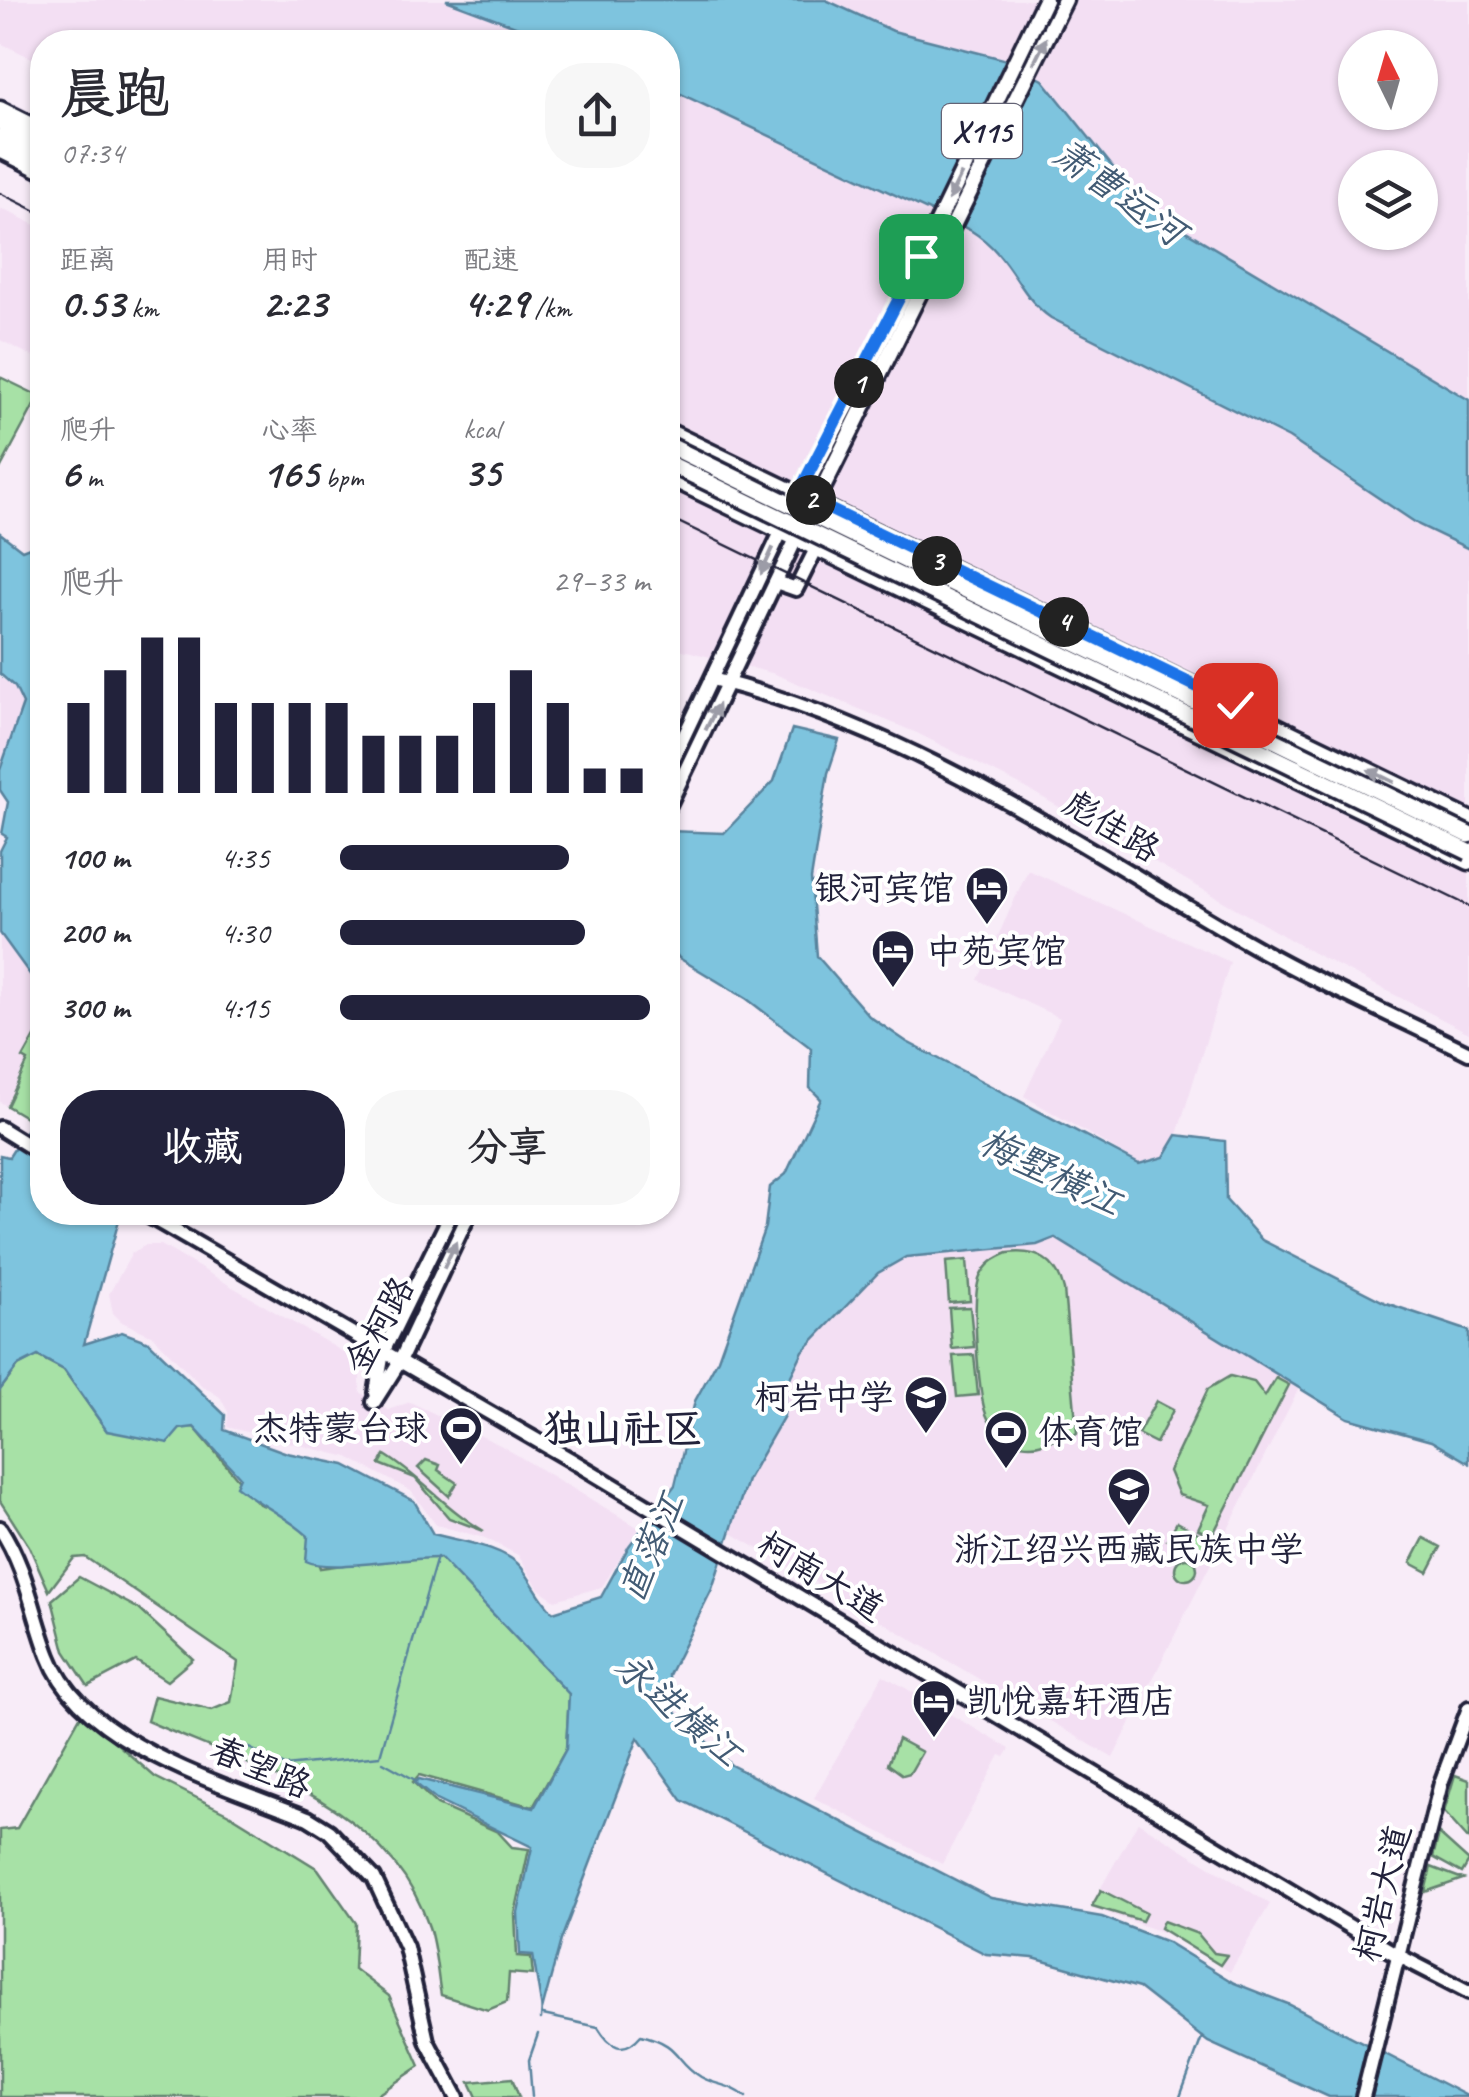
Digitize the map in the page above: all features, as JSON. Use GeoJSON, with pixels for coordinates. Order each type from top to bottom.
{"type":"FeatureCollection","features":[{"type":"Feature","properties":{"kind":"highway"},"geometry":{"type":"LineString","coordinates":[[0,122],[30,137]]}},
{"type":"Feature","properties":{"kind":"highway"},"geometry":{"type":"LineString","coordinates":[[0,137],[30,152]]}},
{"type":"Feature","properties":{"kind":"highway"},"geometry":{"type":"LineString","coordinates":[[680,451],[1469,835]]}},
{"type":"Feature","properties":{"kind":"highway"},"geometry":{"type":"LineString","coordinates":[[680,469],[1469,852]]}},
{"type":"Feature","properties":{"kind":"main road","name":"X115"},"geometry":{"type":"LineString","coordinates":[[798,494],[921,256],[1044,2]]}},
{"type":"Feature","properties":{"kind":"main road","name":"X115"},"geometry":{"type":"LineString","coordinates":[[796,539],[1062,6]]}},
{"type":"Feature","properties":{"kind":"main road"},"geometry":{"type":"LineString","coordinates":[[0,110],[30,124]]}},
{"type":"Feature","properties":{"kind":"main road"},"geometry":{"type":"LineString","coordinates":[[0,150],[30,165]]}},
{"type":"Feature","properties":{"kind":"main road"},"geometry":{"type":"LineString","coordinates":[[680,438],[1469,819]]}},
{"type":"Feature","properties":{"kind":"main road"},"geometry":{"type":"LineString","coordinates":[[680,482],[1469,862]]}},
{"type":"Feature","properties":{"kind":"main road"},"geometry":{"type":"LineString","coordinates":[[680,745],[798,494]]}},
{"type":"Feature","properties":{"kind":"main road"},"geometry":{"type":"LineString","coordinates":[[680,781],[796,539]]}},
{"type":"Feature","properties":{"kind":"main road"},"geometry":{"type":"LineString","coordinates":[[776,582],[796,589],[816,549]]}},
{"type":"Feature","properties":{"kind":"main road","name":"彪佳路"},"geometry":{"type":"LineString","coordinates":[[712,679],[800,704],[888,737],[1036,816],[1248,943],[1469,1052]]}},
{"type":"Feature","properties":{"kind":"main road"},"geometry":{"type":"LineString","coordinates":[[0,1128],[30,1147]]}},
{"type":"Feature","properties":{"kind":"main road","name":"柯南大道"},"geometry":{"type":"LineString","coordinates":[[164,1225],[642,1502],[1397,1955],[1469,1992]]}},
{"type":"Feature","properties":{"kind":"main road","name":"金柯路"},"geometry":{"type":"LineString","coordinates":[[446,1225],[383,1352],[374,1402],[400,1361],[464,1225]]}},
{"type":"Feature","properties":{"kind":"main road","name":"春望路"},"geometry":{"type":"LineString","coordinates":[[0,1528],[31,1589],[49,1656],[64,1684],[87,1707],[120,1736],[152,1754],[308,1818],[329,1831],[374,1878],[406,1948],[427,2041],[457,2097]]}},
{"type":"Feature","properties":{"kind":"main road","name":"柯岩大道"},"geometry":{"type":"LineString","coordinates":[[1363,2097],[1441,1782],[1469,1708]]}},
{"type":"Feature","properties":{"kind":"shaded area"},"geometry":{"type":"Polygon","coordinates":[[[0,0],[525,0],[591,30],[30,30],[30,57],[0,43],[0,0]]]}},
{"type":"Feature","properties":{"kind":"shaded area"},"geometry":{"type":"Polygon","coordinates":[[[719,0],[1469,0],[1469,1033],[1315,954],[1026,788],[917,733],[775,674],[680,649],[680,50],[719,0]]]}},
{"type":"Feature","properties":{"kind":"shaded area"},"geometry":{"type":"Polygon","coordinates":[[[0,208],[30,222],[30,355],[0,340],[0,208]]]}},
{"type":"Feature","properties":{"kind":"shaded area"},"geometry":{"type":"Polygon","coordinates":[[[0,677],[15,687],[23,704],[0,770],[0,677]]]}},
{"type":"Feature","properties":{"kind":"shaded area"},"geometry":{"type":"Polygon","coordinates":[[[1028,870],[1230,962],[1177,1135],[1164,1157],[1140,1164],[1024,1096],[1060,1018],[978,980],[1028,870]]]}},
{"type":"Feature","properties":{"kind":"shaded area"},"geometry":{"type":"Polygon","coordinates":[[[0,933],[30,964],[30,1120],[0,1102],[0,933]]]}},
{"type":"Feature","properties":{"kind":"shaded area"},"geometry":{"type":"Polygon","coordinates":[[[1055,1237],[1299,1388],[1113,1758],[728,1531],[747,1480],[784,1416],[785,1388],[803,1351],[878,1273],[906,1257],[1037,1245],[1055,1237]]]}},
{"type":"Feature","properties":{"kind":"shaded area"},"geometry":{"type":"Polygon","coordinates":[[[146,1245],[161,1245],[350,1356],[360,1366],[360,1392],[388,1410],[410,1402],[500,1445],[639,1528],[602,1587],[555,1600],[539,1589],[518,1555],[485,1538],[436,1525],[411,1491],[348,1457],[227,1427],[228,1412],[220,1397],[201,1385],[153,1336],[122,1322],[113,1313],[109,1294],[132,1253],[146,1245]]]}},
{"type":"Feature","properties":{"kind":"shaded area"},"geometry":{"type":"Polygon","coordinates":[[[883,1675],[1010,1749],[1005,1757],[1000,1755],[942,1864],[814,1798],[883,1675]]]}},
{"type":"Feature","properties":{"kind":"shaded area"},"geometry":{"type":"Polygon","coordinates":[[[1138,1822],[1270,1904],[1230,1972],[1167,1934],[1090,1907],[1138,1822]]]}},
{"type":"Feature","properties":{"kind":"green space"},"geometry":{"type":"Polygon","coordinates":[[[0,377],[30,392],[30,413],[0,469],[0,377]]]}},
{"type":"Feature","properties":{"kind":"green space"},"geometry":{"type":"Polygon","coordinates":[[[30,1045],[30,1120],[7,1106],[28,1061],[23,1058],[30,1045]]]}},
{"type":"Feature","properties":{"kind":"green space"},"geometry":{"type":"Polygon","coordinates":[[[1008,1253],[1037,1255],[1051,1264],[1061,1280],[1077,1433],[1069,1437],[1067,1429],[1034,1445],[1011,1441],[992,1426],[986,1414],[977,1345],[977,1288],[988,1265],[1008,1253]]]}},
{"type":"Feature","properties":{"kind":"green space"},"geometry":{"type":"Polygon","coordinates":[[[967,1260],[970,1301],[949,1303],[946,1262],[967,1260]]]}},
{"type":"Feature","properties":{"kind":"green space"},"geometry":{"type":"Polygon","coordinates":[[[970,1307],[974,1347],[952,1349],[949,1308],[970,1307]]]}},
{"type":"Feature","properties":{"kind":"green space"},"geometry":{"type":"Polygon","coordinates":[[[974,1355],[978,1395],[957,1397],[953,1356],[974,1355]]]}},
{"type":"Feature","properties":{"kind":"green space"},"geometry":{"type":"Polygon","coordinates":[[[37,1356],[64,1370],[107,1431],[194,1427],[259,1504],[280,1511],[309,1536],[320,1568],[400,1557],[441,1558],[569,1694],[566,1749],[533,1807],[419,1775],[413,1782],[437,1805],[498,1832],[512,1847],[529,1849],[515,1914],[517,1956],[531,1957],[533,1975],[509,1973],[507,2002],[488,2010],[441,1995],[429,1927],[410,1885],[383,1850],[350,1820],[272,1774],[147,1721],[154,1696],[212,1710],[231,1702],[238,1662],[85,1557],[74,1558],[49,1591],[29,1546],[0,1501],[0,1390],[18,1366],[37,1356]]]}},
{"type":"Feature","properties":{"kind":"green space"},"geometry":{"type":"Polygon","coordinates":[[[1230,1376],[1254,1382],[1265,1396],[1276,1378],[1289,1385],[1212,1536],[1198,1529],[1209,1505],[1179,1495],[1169,1471],[1208,1389],[1230,1376]]]}},
{"type":"Feature","properties":{"kind":"green space"},"geometry":{"type":"Polygon","coordinates":[[[1156,1401],[1173,1410],[1156,1443],[1138,1434],[1156,1401]]]}},
{"type":"Feature","properties":{"kind":"green space"},"geometry":{"type":"Polygon","coordinates":[[[385,1455],[411,1474],[458,1514],[484,1531],[449,1518],[415,1478],[380,1464],[385,1455]]]}},
{"type":"Feature","properties":{"kind":"green space"},"geometry":{"type":"Polygon","coordinates":[[[426,1460],[440,1465],[438,1470],[457,1483],[449,1496],[418,1468],[426,1460]]]}},
{"type":"Feature","properties":{"kind":"green space"},"geometry":{"type":"Polygon","coordinates":[[[1177,1522],[1211,1540],[1202,1558],[1167,1540],[1177,1522]]]}},
{"type":"Feature","properties":{"kind":"green space"},"geometry":{"type":"Polygon","coordinates":[[[1424,1538],[1441,1547],[1428,1572],[1411,1563],[1424,1538]]]}},
{"type":"Feature","properties":{"kind":"green space"},"geometry":{"type":"Polygon","coordinates":[[[1182,1558],[1190,1558],[1197,1569],[1190,1580],[1182,1580],[1175,1573],[1175,1565],[1182,1558]]]}},
{"type":"Feature","properties":{"kind":"green space"},"geometry":{"type":"Polygon","coordinates":[[[79,1577],[139,1609],[193,1659],[167,1681],[136,1661],[88,1686],[65,1651],[52,1600],[79,1577]]]}},
{"type":"Feature","properties":{"kind":"green space"},"geometry":{"type":"Polygon","coordinates":[[[82,1713],[155,1777],[229,1814],[318,1869],[356,1923],[354,1969],[389,1996],[420,2066],[374,2097],[0,2097],[0,1830],[17,1828],[82,1713]]]}},
{"type":"Feature","properties":{"kind":"green space"},"geometry":{"type":"Polygon","coordinates":[[[898,1739],[922,1752],[910,1773],[903,1775],[888,1764],[898,1739]]]}},
{"type":"Feature","properties":{"kind":"green space"},"geometry":{"type":"Polygon","coordinates":[[[1455,1775],[1469,1780],[1469,1840],[1444,1812],[1455,1775]]]}},
{"type":"Feature","properties":{"kind":"green space"},"geometry":{"type":"Polygon","coordinates":[[[1439,1834],[1469,1861],[1462,1873],[1433,1857],[1439,1834]]]}},
{"type":"Feature","properties":{"kind":"green space"},"geometry":{"type":"Polygon","coordinates":[[[1431,1867],[1463,1879],[1425,1892],[1431,1867]]]}},
{"type":"Feature","properties":{"kind":"green space"},"geometry":{"type":"Polygon","coordinates":[[[1101,1890],[1146,1913],[1142,1921],[1092,1906],[1101,1890]]]}},
{"type":"Feature","properties":{"kind":"green space"},"geometry":{"type":"Polygon","coordinates":[[[1163,1921],[1198,1934],[1214,1953],[1227,1955],[1220,1965],[1160,1928],[1163,1921]]]}},
{"type":"Feature","properties":{"kind":"green space"},"geometry":{"type":"Polygon","coordinates":[[[512,2078],[519,2097],[477,2097],[470,2082],[512,2078]]]}},
{"type":"Feature","properties":{"kind":"water","name":"萧曹运河"},"geometry":{"type":"Polygon","coordinates":[[[446,0],[826,0],[893,31],[1003,59],[1043,80],[1144,206],[1469,400],[1469,549],[1419,525],[1289,438],[1051,318],[1030,298],[996,252],[970,230],[680,94],[680,30],[526,30],[446,0]]]}},
{"type":"Feature","properties":{"kind":"water"},"geometry":{"type":"Polygon","coordinates":[[[0,533],[22,550],[30,547],[30,974],[0,933],[0,851],[7,837],[2,834],[8,802],[0,790],[0,770],[23,704],[15,687],[0,674],[0,533]]]}},
{"type":"Feature","properties":{"kind":"water","name":"梅墅横江"},"geometry":{"type":"Polygon","coordinates":[[[792,729],[839,740],[828,773],[811,879],[817,956],[869,1016],[907,1042],[1139,1164],[1164,1157],[1177,1135],[1225,1141],[1226,1200],[1262,1240],[1386,1303],[1469,1331],[1469,1463],[1431,1441],[1348,1418],[1055,1238],[1037,1245],[906,1257],[878,1273],[803,1351],[785,1388],[784,1416],[747,1480],[712,1589],[669,1675],[671,1708],[731,1765],[991,1898],[1102,1917],[1167,1942],[1234,1983],[1288,2004],[1469,2097],[1329,2097],[1208,2042],[1139,1988],[1033,1958],[986,1954],[682,1800],[638,1738],[561,1940],[542,2010],[533,1955],[520,1954],[518,1913],[532,1847],[436,1800],[415,1783],[419,1779],[534,1808],[566,1749],[569,1694],[440,1558],[350,1565],[306,1561],[308,1536],[236,1486],[240,1477],[194,1427],[180,1429],[168,1443],[107,1431],[64,1370],[38,1356],[18,1366],[0,1390],[0,1155],[9,1157],[30,1124],[30,1225],[118,1225],[84,1344],[122,1332],[149,1342],[225,1415],[224,1430],[287,1453],[345,1465],[414,1501],[433,1534],[480,1545],[513,1560],[553,1612],[601,1597],[629,1546],[675,1485],[695,1401],[718,1359],[765,1227],[770,1187],[786,1174],[821,1099],[810,1088],[811,1048],[747,999],[680,959],[680,831],[724,833],[774,781],[792,729]]]}},
{"type":"Feature","properties":{"kind":"waterway"},"geometry":{"type":"LineString","coordinates":[[239,1743],[285,1766],[380,1756],[437,1557]]}},
{"type":"Feature","properties":{"kind":"waterway"},"geometry":{"type":"LineString","coordinates":[[383,1762],[417,1781]]}},
{"type":"Feature","properties":{"kind":"waterway","name":"直落江"},"geometry":{"type":"LineString","coordinates":[[541,2019],[542,2005]]}},
{"type":"Feature","properties":{"kind":"waterway"},"geometry":{"type":"LineString","coordinates":[[543,2015],[598,2027],[617,2046],[628,2045],[641,2035],[664,2043],[701,2077],[746,2097]]}},
{"type":"Feature","properties":{"kind":"waterway","name":"直落江"},"geometry":{"type":"LineString","coordinates":[[532,2097],[529,2060],[538,2034]]}},
{"type":"Feature","properties":{"kind":"waterway"},"geometry":{"type":"LineString","coordinates":[[1180,2097],[1202,2037]]}},
{"type":"Feature","properties":{"kind":"railway"},"geometry":{"type":"LineString","coordinates":[[0,193],[30,208]]}},
{"type":"Feature","properties":{"kind":"railway"},"geometry":{"type":"LineString","coordinates":[[680,523],[1469,906]]}},
{"type":"Feature","properties":{"kind":"place","name":"银河宾馆"},"geometry":{"type":"Point","coordinates":[987,926]}},
{"type":"Feature","properties":{"kind":"place","name":"中苑宾馆"},"geometry":{"type":"Point","coordinates":[893,989]}},
{"type":"Feature","properties":{"kind":"place","name":"柯岩中学"},"geometry":{"type":"Point","coordinates":[926,1435]}},
{"type":"Feature","properties":{"kind":"place","name":"杰特蒙台球"},"geometry":{"type":"Point","coordinates":[461,1466]}},
{"type":"Feature","properties":{"kind":"place","name":"体育馆"},"geometry":{"type":"Point","coordinates":[1006,1470]}},
{"type":"Feature","properties":{"kind":"place","name":"浙江绍兴西藏民族中学"},"geometry":{"type":"Point","coordinates":[1129,1527]}},
{"type":"Feature","properties":{"kind":"place","name":"凯悦嘉轩酒店"},"geometry":{"type":"Point","coordinates":[934,1739]}},
{"type":"Feature","properties":{"kind":"district","name":"独山社区"},"geometry":{"type":"Point","coordinates":[623,1428]}},
{"type":"Feature","properties":{"kind":"route"},"geometry":{"type":"LineString","coordinates":[[921,256],[875,352],[798,494],[1235,705]]}},
{"type":"Feature","properties":{"kind":"water label","name":"永进横江"},"geometry":{"type":"Point","coordinates":[679,1709]}}]}
